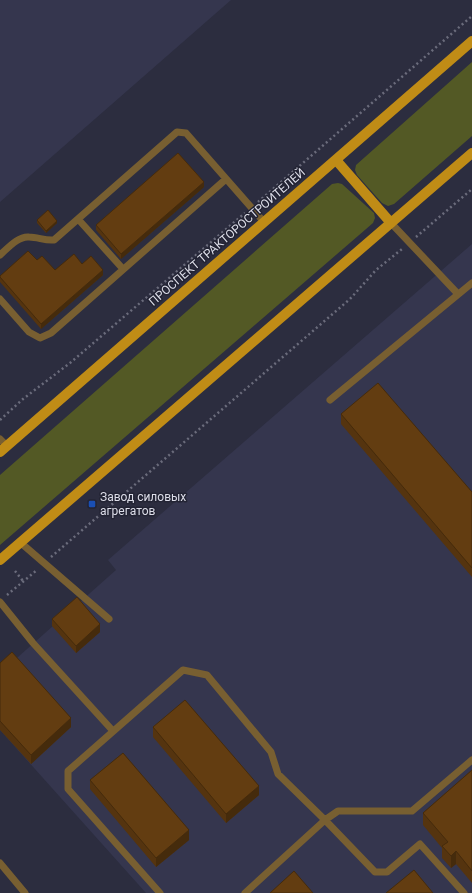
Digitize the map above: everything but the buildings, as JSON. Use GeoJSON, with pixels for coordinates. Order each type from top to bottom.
{"type":"FeatureCollection","features":[{"type":"Feature","properties":{"kind":"main road","name":"ПРОСПЕКТ ТРАКТОРОСТРОИТЕЛЕЙ"},"geometry":{"type":"LineString","coordinates":[[2,446],[336,160],[472,41]]}},
{"type":"Feature","properties":{"kind":"main road"},"geometry":{"type":"LineString","coordinates":[[0,560],[472,152]]}},
{"type":"Feature","properties":{"kind":"main road"},"geometry":{"type":"LineString","coordinates":[[336,160],[391,223]]}},
{"type":"Feature","properties":{"kind":"lane"},"geometry":{"type":"LineString","coordinates":[[0,255],[20,239],[28,237],[46,241],[54,240],[177,132],[186,133],[264,222]]}},
{"type":"Feature","properties":{"kind":"lane"},"geometry":{"type":"LineString","coordinates":[[0,300],[29,332],[40,338],[51,333],[226,179]]}},
{"type":"Feature","properties":{"kind":"lane"},"geometry":{"type":"LineString","coordinates":[[78,219],[123,269]]}},
{"type":"Feature","properties":{"kind":"lane"},"geometry":{"type":"LineString","coordinates":[[391,223],[458,294]]}},
{"type":"Feature","properties":{"kind":"lane"},"geometry":{"type":"LineString","coordinates":[[330,400],[472,283]]}},
{"type":"Feature","properties":{"kind":"lane"},"geometry":{"type":"LineString","coordinates":[[20,543],[109,619]]}},
{"type":"Feature","properties":{"kind":"lane"},"geometry":{"type":"LineString","coordinates":[[0,602],[33,643],[113,731]]}},
{"type":"Feature","properties":{"kind":"lane"},"geometry":{"type":"LineString","coordinates":[[160,893],[68,788],[68,771],[183,670],[207,675],[271,752],[278,774],[375,872],[386,872],[420,844],[464,893]]}},
{"type":"Feature","properties":{"kind":"lane"},"geometry":{"type":"LineString","coordinates":[[245,893],[325,820],[338,811],[412,811],[472,760]]}},
{"type":"Feature","properties":{"kind":"lane"},"geometry":{"type":"LineString","coordinates":[[0,863],[25,893]]}},
{"type":"Feature","properties":{"kind":"path"},"geometry":{"type":"LineString","coordinates":[[258,202],[472,16]]}},
{"type":"Feature","properties":{"kind":"path"},"geometry":{"type":"LineString","coordinates":[[419,234],[472,189]]}},
{"type":"Feature","properties":{"kind":"path"},"geometry":{"type":"LineString","coordinates":[[0,420],[23,399],[70,363],[241,217]]}},
{"type":"Feature","properties":{"kind":"path"},"geometry":{"type":"LineString","coordinates":[[6,595],[350,298],[376,270],[405,246]]}},
{"type":"Feature","properties":{"kind":"path"},"geometry":{"type":"LineString","coordinates":[[15,572],[23,581]]}},
{"type":"Feature","properties":{"kind":"shaded area"},"geometry":{"type":"Polygon","coordinates":[[[0,0],[231,0],[0,202],[0,0]]]}},
{"type":"Feature","properties":{"kind":"shaded area"},"geometry":{"type":"Polygon","coordinates":[[[472,244],[472,893],[146,893],[0,730],[0,673],[116,570],[108,560],[472,244]]]}},
{"type":"Feature","properties":{"kind":"green space"},"geometry":{"type":"Polygon","coordinates":[[[472,62],[472,136],[394,204],[388,206],[382,203],[357,175],[355,170],[356,165],[472,62]]]}},
{"type":"Feature","properties":{"kind":"green space"},"geometry":{"type":"Polygon","coordinates":[[[332,184],[342,184],[374,213],[375,218],[373,223],[0,545],[0,475],[332,184]]]}},
{"type":"Feature","properties":{"kind":"place","name":"Завод силовых агрегатов"},"geometry":{"type":"Point","coordinates":[92,504]}}]}
